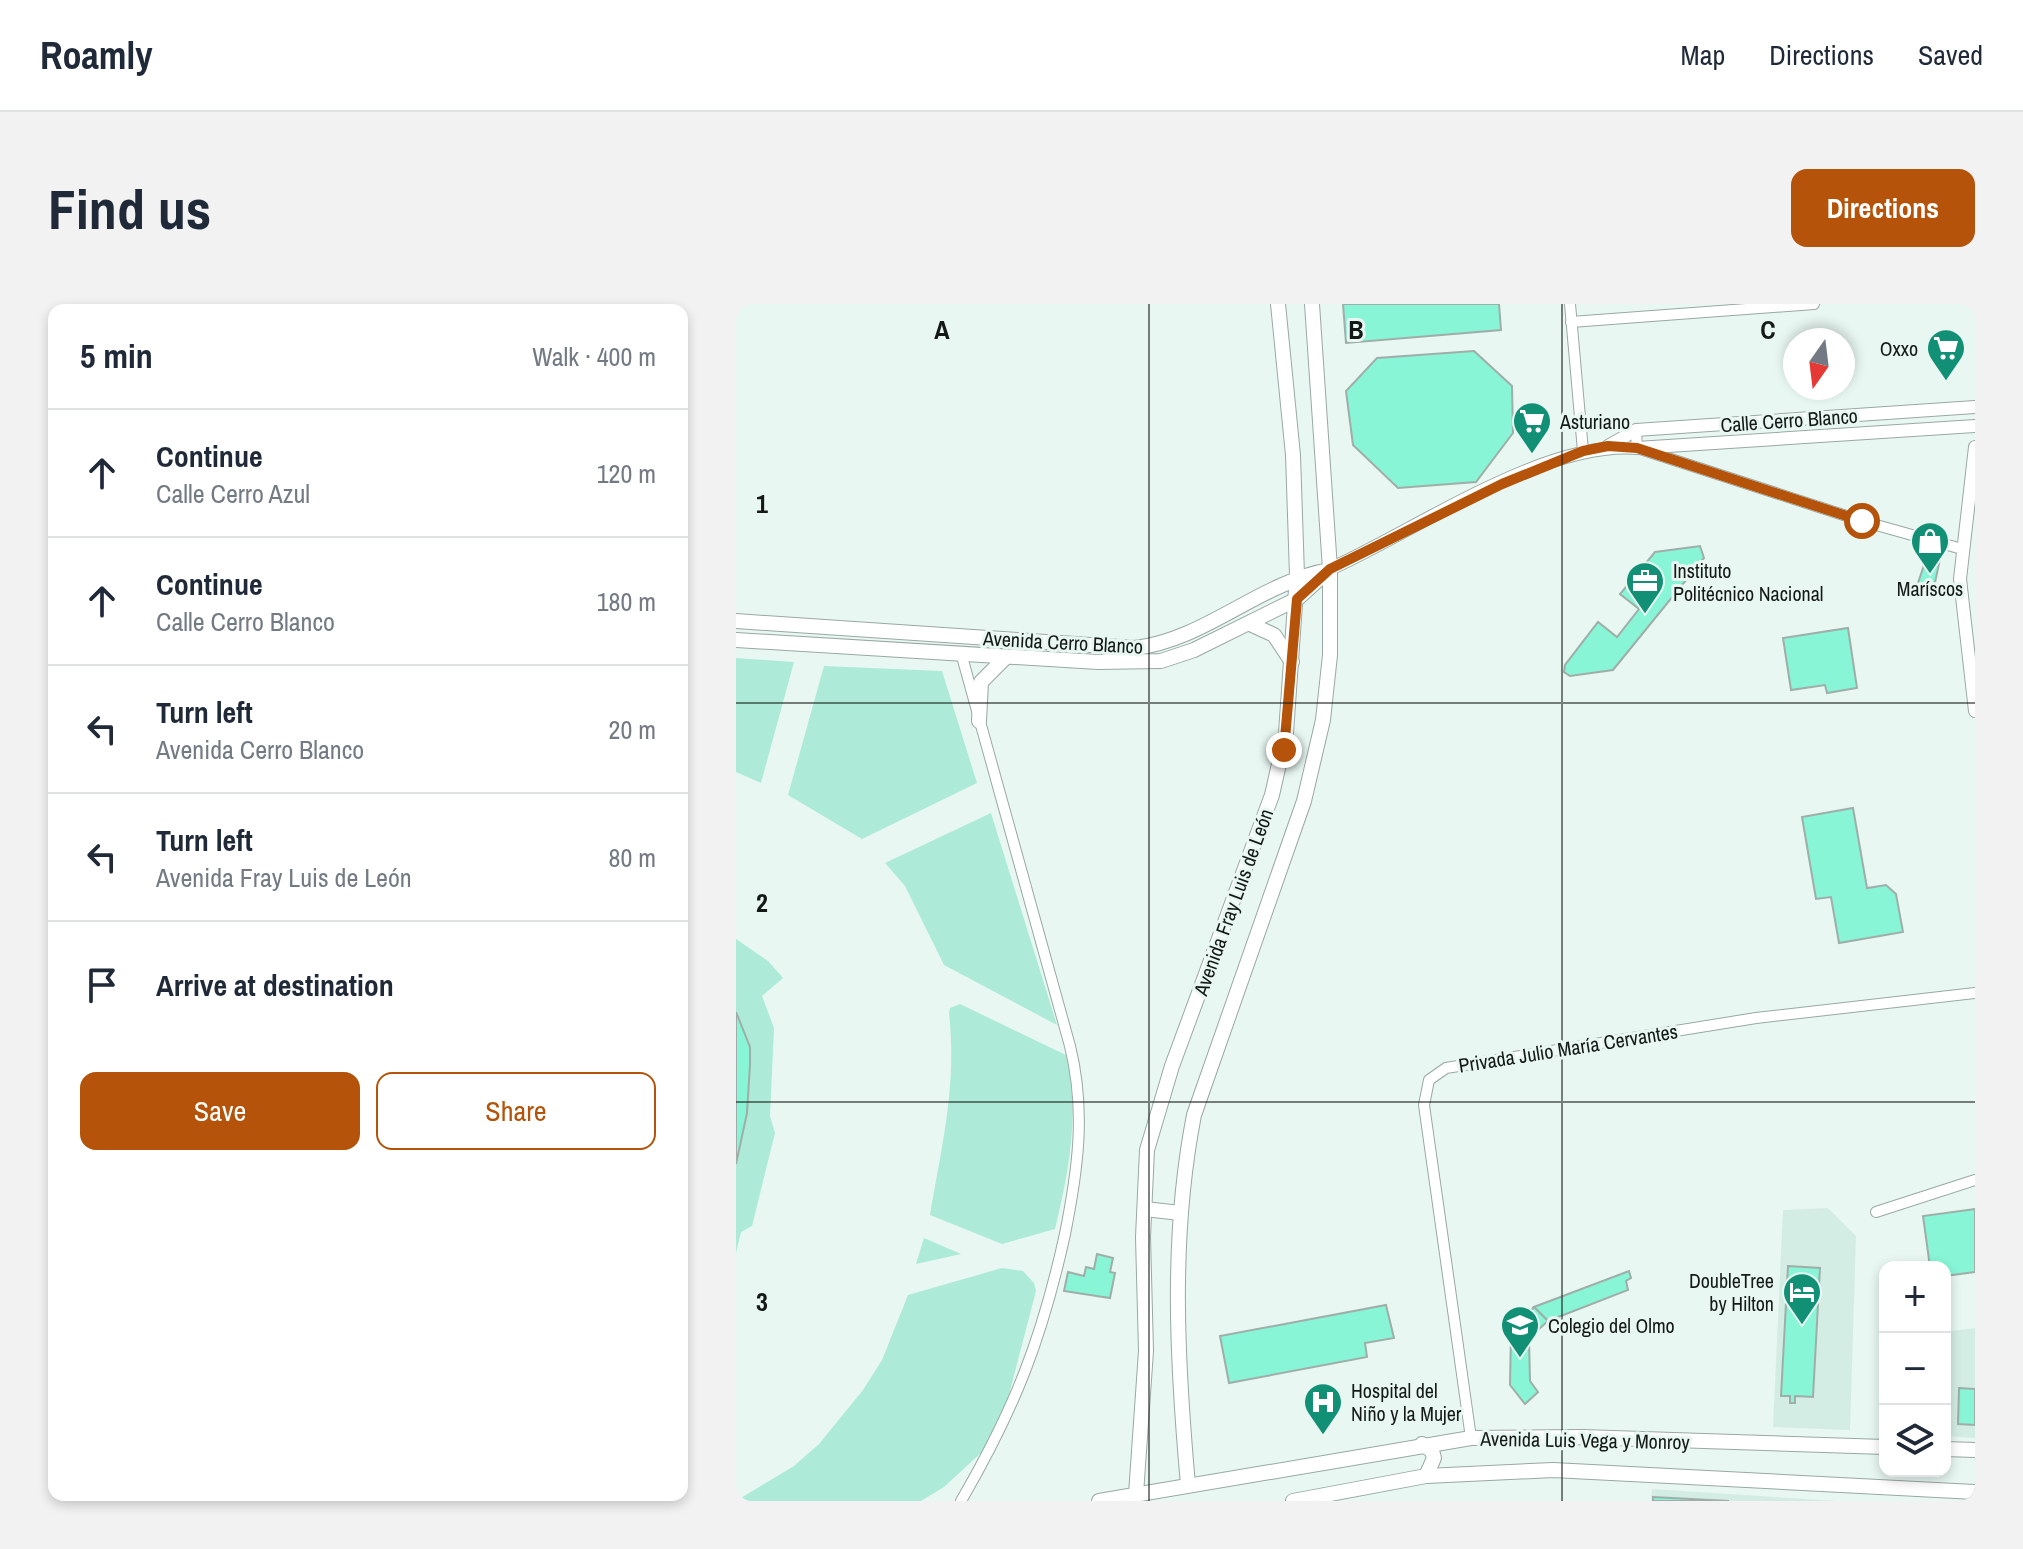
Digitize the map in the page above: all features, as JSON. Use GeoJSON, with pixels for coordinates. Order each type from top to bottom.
{"type":"FeatureCollection","features":[{"type":"Feature","properties":{"kind":"main road","name":"Avenida Fray Luis de León"},"geometry":{"type":"LineString","coordinates":[[1136,1494],[1146,1351],[1147,1150],[1154,1119],[1279,772],[1286,733],[1297,575],[1293,455],[1278,304]]}},
{"type":"Feature","properties":{"kind":"main road","name":"Avenida Fray Luis de León"},"geometry":{"type":"LineString","coordinates":[[1188,1485],[1176,1290],[1180,1213],[1194,1115],[1316,762],[1330,655],[1330,569],[1312,304]]}},
{"type":"Feature","properties":{"kind":"main road","name":"Avenida Cerro Blanco"},"geometry":{"type":"LineString","coordinates":[[736,621],[1135,648],[1161,645],[1297,575],[1330,569]]}},
{"type":"Feature","properties":{"kind":"main road","name":"Avenida Cerro Blanco"},"geometry":{"type":"LineString","coordinates":[[736,640],[1139,664],[1161,661],[1250,624],[1297,599],[1330,569]]}},
{"type":"Feature","properties":{"kind":"main road"},"geometry":{"type":"LineString","coordinates":[[1250,624],[1274,635],[1292,662]]}},
{"type":"Feature","properties":{"kind":"main road"},"geometry":{"type":"LineString","coordinates":[[979,721],[981,682],[1006,657]]}},
{"type":"Feature","properties":{"kind":"main road"},"geometry":{"type":"LineString","coordinates":[[1145,1209],[1180,1213]]}},
{"type":"Feature","properties":{"kind":"main road","name":"Avenida Luis Vega y Monroy"},"geometry":{"type":"LineString","coordinates":[[1099,1501],[1471,1438],[1582,1437],[1879,1447]]}},
{"type":"Feature","properties":{"kind":"main road"},"geometry":{"type":"LineString","coordinates":[[1422,1444],[1432,1451],[1434,1458],[1426,1476]]}},
{"type":"Feature","properties":{"kind":"main road"},"geometry":{"type":"LineString","coordinates":[[1951,1449],[1975,1450]]}},
{"type":"Feature","properties":{"kind":"main road","name":"Avenida Luis Vega y Monroy"},"geometry":{"type":"LineString","coordinates":[[1293,1501],[1426,1476],[1553,1470],[1975,1492]]}},
{"type":"Feature","properties":{"kind":"street"},"geometry":{"type":"LineString","coordinates":[[1570,304],[1583,451]]}},
{"type":"Feature","properties":{"kind":"street"},"geometry":{"type":"LineString","coordinates":[[1571,322],[1814,304]]}},
{"type":"Feature","properties":{"kind":"street","name":"Calle Cerro Blanco"},"geometry":{"type":"LineString","coordinates":[[1608,446],[1636,430],[1975,407]]}},
{"type":"Feature","properties":{"kind":"street","name":"Calle Cerro Blanco"},"geometry":{"type":"LineString","coordinates":[[1330,569],[1502,484],[1583,451],[1608,446],[1637,448],[1975,426]]}},
{"type":"Feature","properties":{"kind":"street"},"geometry":{"type":"LineString","coordinates":[[1636,430],[1637,448],[1847,517],[1962,549]]}},
{"type":"Feature","properties":{"kind":"street"},"geometry":{"type":"LineString","coordinates":[[1975,447],[1960,579],[1975,711]]}},
{"type":"Feature","properties":{"kind":"street"},"geometry":{"type":"LineString","coordinates":[[1960,579],[1975,578]]}},
{"type":"Feature","properties":{"kind":"street"},"geometry":{"type":"LineString","coordinates":[[961,653],[1070,1046],[1078,1079],[1081,1124],[1079,1162],[1057,1275],[1031,1363],[1016,1401],[961,1501]]}},
{"type":"Feature","properties":{"kind":"street","name":"Privada Julio María Cervantes"},"geometry":{"type":"LineString","coordinates":[[1471,1438],[1424,1105],[1423,1092],[1429,1080],[1446,1068],[1756,1018],[1975,993]]}},
{"type":"Feature","properties":{"kind":"street"},"geometry":{"type":"LineString","coordinates":[[1876,1212],[1975,1180]]}},
{"type":"Feature","properties":{"kind":"shaded area"},"geometry":{"type":"Polygon","coordinates":[[[1828,1208],[1856,1236],[1850,1430],[1773,1427],[1783,1210],[1828,1208]]]}},
{"type":"Feature","properties":{"kind":"shaded area"},"geometry":{"type":"Polygon","coordinates":[[[1975,1328],[1975,1438],[1951,1436],[1951,1331],[1975,1328]]]}},
{"type":"Feature","properties":{"kind":"shaded area"},"geometry":{"type":"Polygon","coordinates":[[[1652,1489],[1837,1501],[1651,1501],[1652,1489]]]}},
{"type":"Feature","properties":{"kind":"green space"},"geometry":{"type":"Polygon","coordinates":[[[736,658],[794,662],[761,783],[736,772],[736,658]]]}},
{"type":"Feature","properties":{"kind":"green space"},"geometry":{"type":"Polygon","coordinates":[[[824,666],[942,671],[977,783],[862,839],[788,795],[824,666]]]}},
{"type":"Feature","properties":{"kind":"green space"},"geometry":{"type":"Polygon","coordinates":[[[991,813],[1057,1025],[944,965],[905,886],[885,863],[991,813]]]}},
{"type":"Feature","properties":{"kind":"green space"},"geometry":{"type":"Polygon","coordinates":[[[736,939],[768,961],[783,978],[762,996],[774,1028],[770,1116],[775,1133],[752,1226],[741,1232],[736,1253],[736,939]]]}},
{"type":"Feature","properties":{"kind":"green space"},"geometry":{"type":"Polygon","coordinates":[[[960,1004],[1066,1055],[1072,1099],[1071,1143],[1055,1229],[1002,1244],[930,1215],[950,1090],[949,1013],[950,1008],[960,1004]]]}},
{"type":"Feature","properties":{"kind":"green space"},"geometry":{"type":"Polygon","coordinates":[[[924,1238],[961,1254],[916,1264],[924,1238]]]}},
{"type":"Feature","properties":{"kind":"green space"},"geometry":{"type":"Polygon","coordinates":[[[1002,1268],[1023,1271],[1034,1283],[1036,1291],[1006,1406],[982,1452],[944,1487],[921,1501],[736,1501],[794,1466],[819,1444],[863,1390],[882,1360],[908,1295],[1002,1268]]]}},
{"type":"Feature","properties":{"kind":"building"},"geometry":{"type":"Polygon","coordinates":[[[1343,304],[1499,304],[1501,330],[1346,343],[1343,304]]]}},
{"type":"Feature","properties":{"kind":"building"},"geometry":{"type":"Polygon","coordinates":[[[1474,351],[1512,386],[1513,433],[1476,482],[1398,488],[1353,445],[1346,391],[1377,358],[1474,351]]]}},
{"type":"Feature","properties":{"kind":"building","name":"Instituto Politécnico Nacional"},"geometry":{"type":"Polygon","coordinates":[[[1700,546],[1704,558],[1613,670],[1570,676],[1564,672],[1565,665],[1598,622],[1617,637],[1639,609],[1620,594],[1655,552],[1700,546]]]}},
{"type":"Feature","properties":{"kind":"building"},"geometry":{"type":"Polygon","coordinates":[[[1929,550],[1941,554],[1932,597],[1915,592],[1929,550]]]}},
{"type":"Feature","properties":{"kind":"building"},"geometry":{"type":"Polygon","coordinates":[[[1848,628],[1857,688],[1827,693],[1825,685],[1791,690],[1783,638],[1848,628]]]}},
{"type":"Feature","properties":{"kind":"building"},"geometry":{"type":"Polygon","coordinates":[[[1853,808],[1867,888],[1886,885],[1896,894],[1903,932],[1839,943],[1831,897],[1816,899],[1802,817],[1853,808]]]}},
{"type":"Feature","properties":{"kind":"building"},"geometry":{"type":"Polygon","coordinates":[[[736,1012],[750,1047],[750,1065],[747,1113],[736,1164],[736,1012]]]}},
{"type":"Feature","properties":{"kind":"building"},"geometry":{"type":"Polygon","coordinates":[[[1975,1209],[1975,1272],[1951,1275],[1951,1261],[1929,1261],[1923,1216],[1975,1209]]]}},
{"type":"Feature","properties":{"kind":"building"},"geometry":{"type":"Polygon","coordinates":[[[1097,1254],[1113,1258],[1110,1272],[1115,1273],[1110,1298],[1064,1291],[1068,1272],[1084,1276],[1086,1267],[1094,1269],[1097,1254]]]}},
{"type":"Feature","properties":{"kind":"building","name":"DoubleTree by Hilton"},"geometry":{"type":"Polygon","coordinates":[[[1788,1266],[1820,1268],[1813,1397],[1795,1396],[1795,1403],[1790,1403],[1790,1396],[1781,1396],[1788,1266]]]}},
{"type":"Feature","properties":{"kind":"building","name":"Colegio del Olmo"},"geometry":{"type":"Polygon","coordinates":[[[1629,1271],[1631,1278],[1626,1281],[1628,1290],[1548,1321],[1534,1307],[1629,1271]]]}},
{"type":"Feature","properties":{"kind":"building"},"geometry":{"type":"Polygon","coordinates":[[[1386,1305],[1394,1338],[1365,1343],[1367,1357],[1229,1383],[1220,1336],[1386,1305]]]}},
{"type":"Feature","properties":{"kind":"building","name":"Colegio del Olmo"},"geometry":{"type":"Polygon","coordinates":[[[1534,1307],[1548,1321],[1529,1338],[1530,1381],[1538,1392],[1525,1404],[1510,1385],[1511,1332],[1534,1307]]]}},
{"type":"Feature","properties":{"kind":"building"},"geometry":{"type":"Polygon","coordinates":[[[1959,1388],[1975,1389],[1975,1425],[1958,1424],[1959,1388]]]}},
{"type":"Feature","properties":{"kind":"building"},"geometry":{"type":"Polygon","coordinates":[[[1653,1497],[1729,1501],[1653,1501],[1653,1497]]]}},
{"type":"Feature","properties":{"kind":"place","name":"Oxxo"},"geometry":{"type":"Point","coordinates":[1946,382]}},
{"type":"Feature","properties":{"kind":"place","name":"Asturiano"},"geometry":{"type":"Point","coordinates":[1532,455]}},
{"type":"Feature","properties":{"kind":"place","name":"Maríscos"},"geometry":{"type":"Point","coordinates":[1930,575]}},
{"type":"Feature","properties":{"kind":"place","name":"Instituto Politécnico Nacional"},"geometry":{"type":"Point","coordinates":[1645,615]}},
{"type":"Feature","properties":{"kind":"place","name":"DoubleTree by Hilton"},"geometry":{"type":"Point","coordinates":[1802,1326]}},
{"type":"Feature","properties":{"kind":"place","name":"Colegio del Olmo"},"geometry":{"type":"Point","coordinates":[1520,1359]}},
{"type":"Feature","properties":{"kind":"place","name":"Hospital del Niño y la Mujer"},"geometry":{"type":"Point","coordinates":[1323,1436]}},
{"type":"Feature","properties":{"kind":"route"},"geometry":{"type":"LineString","coordinates":[[1284,750],[1297,599],[1330,569],[1502,484],[1583,451],[1608,446],[1637,448],[1862,521]]}}]}
